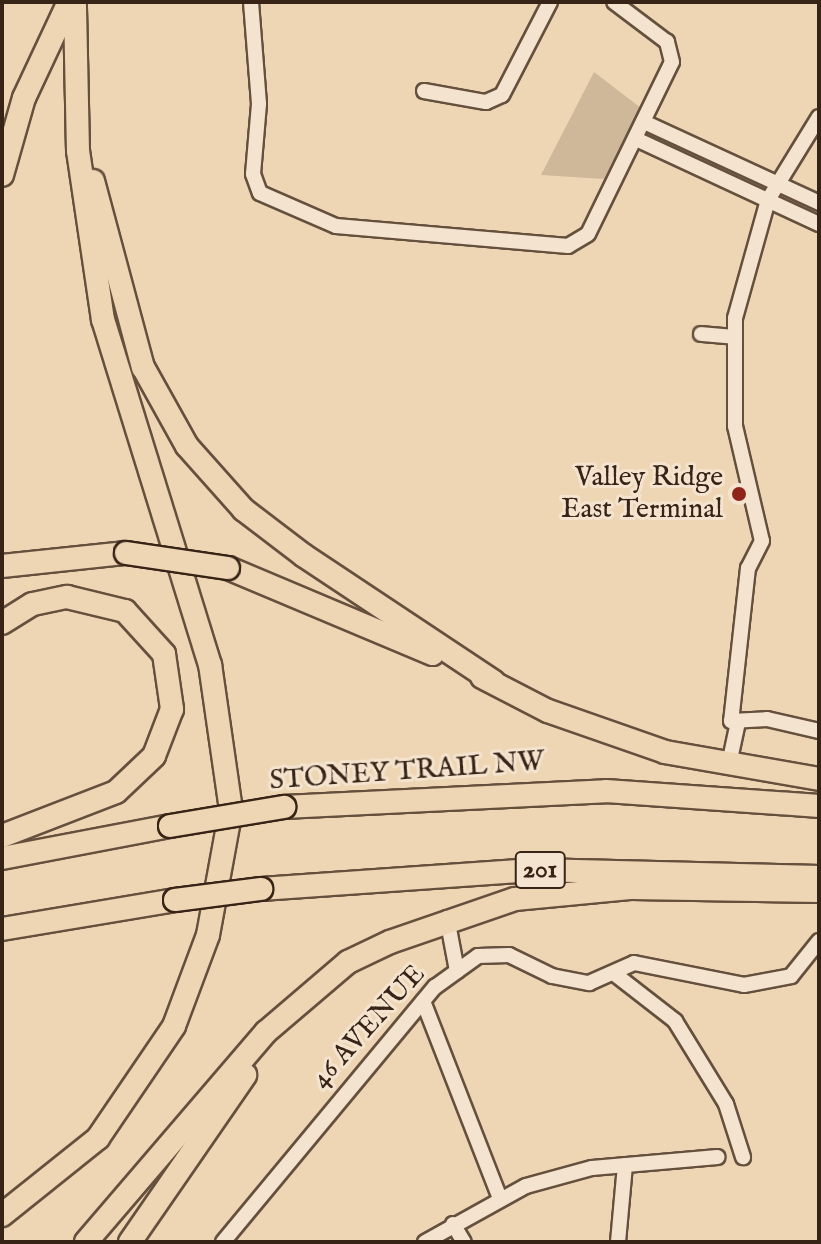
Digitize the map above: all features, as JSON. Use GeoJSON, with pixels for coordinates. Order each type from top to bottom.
{"type":"FeatureCollection","features":[{"type":"Feature","properties":{"kind":"highway"},"geometry":{"type":"LineString","coordinates":[[72,2],[88,159],[124,310],[143,367],[187,446],[244,510],[291,546],[494,682]]}},
{"type":"Feature","properties":{"kind":"highway"},"geometry":{"type":"LineString","coordinates":[[2,175],[24,98],[72,2]]}},
{"type":"Feature","properties":{"kind":"highway"},"geometry":{"type":"LineString","coordinates":[[2,1215],[98,1138],[174,1026],[208,935],[231,810],[210,665],[103,320],[78,151],[76,53]]}},
{"type":"Feature","properties":{"kind":"highway"},"geometry":{"type":"LineString","coordinates":[[2,566],[126,553],[228,568],[295,590],[587,727],[729,764],[819,779]]}},
{"type":"Feature","properties":{"kind":"highway"},"geometry":{"type":"LineString","coordinates":[[2,623],[33,604],[95,601],[148,630],[172,676],[166,732],[137,776],[91,808],[2,836]]}},
{"type":"Feature","properties":{"kind":"highway","name":"STONEY TRAIL NW"},"geometry":{"type":"LineString","coordinates":[[2,858],[284,807],[578,791],[819,806]]}},
{"type":"Feature","properties":{"kind":"highway","name":"201"},"geometry":{"type":"LineString","coordinates":[[2,929],[261,889],[536,870],[819,877]]}},
{"type":"Feature","properties":{"kind":"highway"},"geometry":{"type":"LineString","coordinates":[[86,1242],[182,1124],[310,993],[348,962],[447,918],[515,899],[618,889],[819,891]]}},
{"type":"Feature","properties":{"kind":"highway"},"geometry":{"type":"LineString","coordinates":[[130,1242],[220,1106],[310,993]]}},
{"type":"Feature","properties":{"kind":"street"},"geometry":{"type":"LineString","coordinates":[[251,2],[259,104],[253,180],[260,193],[305,219],[573,246],[588,234],[644,122],[673,51],[614,2]]}},
{"type":"Feature","properties":{"kind":"street"},"geometry":{"type":"LineString","coordinates":[[424,91],[486,102],[502,95],[550,2]]}},
{"type":"Feature","properties":{"kind":"street"},"geometry":{"type":"LineString","coordinates":[[819,117],[768,200],[742,277],[733,337],[735,426],[762,541],[748,568],[731,721],[767,719],[819,731]]}},
{"type":"Feature","properties":{"kind":"street"},"geometry":{"type":"LineString","coordinates":[[644,122],[819,203]]}},
{"type":"Feature","properties":{"kind":"street"},"geometry":{"type":"LineString","coordinates":[[636,139],[819,224]]}},
{"type":"Feature","properties":{"kind":"street"},"geometry":{"type":"LineString","coordinates":[[701,334],[733,337]]}},
{"type":"Feature","properties":{"kind":"street"},"geometry":{"type":"LineString","coordinates":[[729,764],[738,722]]}},
{"type":"Feature","properties":{"kind":"street"},"geometry":{"type":"LineString","coordinates":[[447,918],[457,971]]}},
{"type":"Feature","properties":{"kind":"street","name":"46 AVENUE"},"geometry":{"type":"LineString","coordinates":[[223,1242],[423,1001],[478,956],[509,955],[552,976],[589,983],[616,975],[634,963],[744,985],[791,976],[819,941]]}},
{"type":"Feature","properties":{"kind":"street"},"geometry":{"type":"LineString","coordinates":[[616,975],[675,1021],[726,1104],[743,1157]]}},
{"type":"Feature","properties":{"kind":"street"},"geometry":{"type":"LineString","coordinates":[[423,1001],[500,1199]]}},
{"type":"Feature","properties":{"kind":"street"},"geometry":{"type":"LineString","coordinates":[[433,1240],[453,1224],[500,1199],[564,1175],[625,1165],[718,1157]]}},
{"type":"Feature","properties":{"kind":"street"},"geometry":{"type":"LineString","coordinates":[[618,1242],[625,1165]]}},
{"type":"Feature","properties":{"kind":"street"},"geometry":{"type":"LineString","coordinates":[[453,1224],[464,1242]]}},
{"type":"Feature","properties":{"kind":"shaded area"},"geometry":{"type":"Polygon","coordinates":[[[594,72],[641,108],[604,179],[541,175],[594,72]]]}},
{"type":"Feature","properties":{"kind":"place","name":"Valley Ridge East Terminal"},"geometry":{"type":"Point","coordinates":[739,494]}}]}
